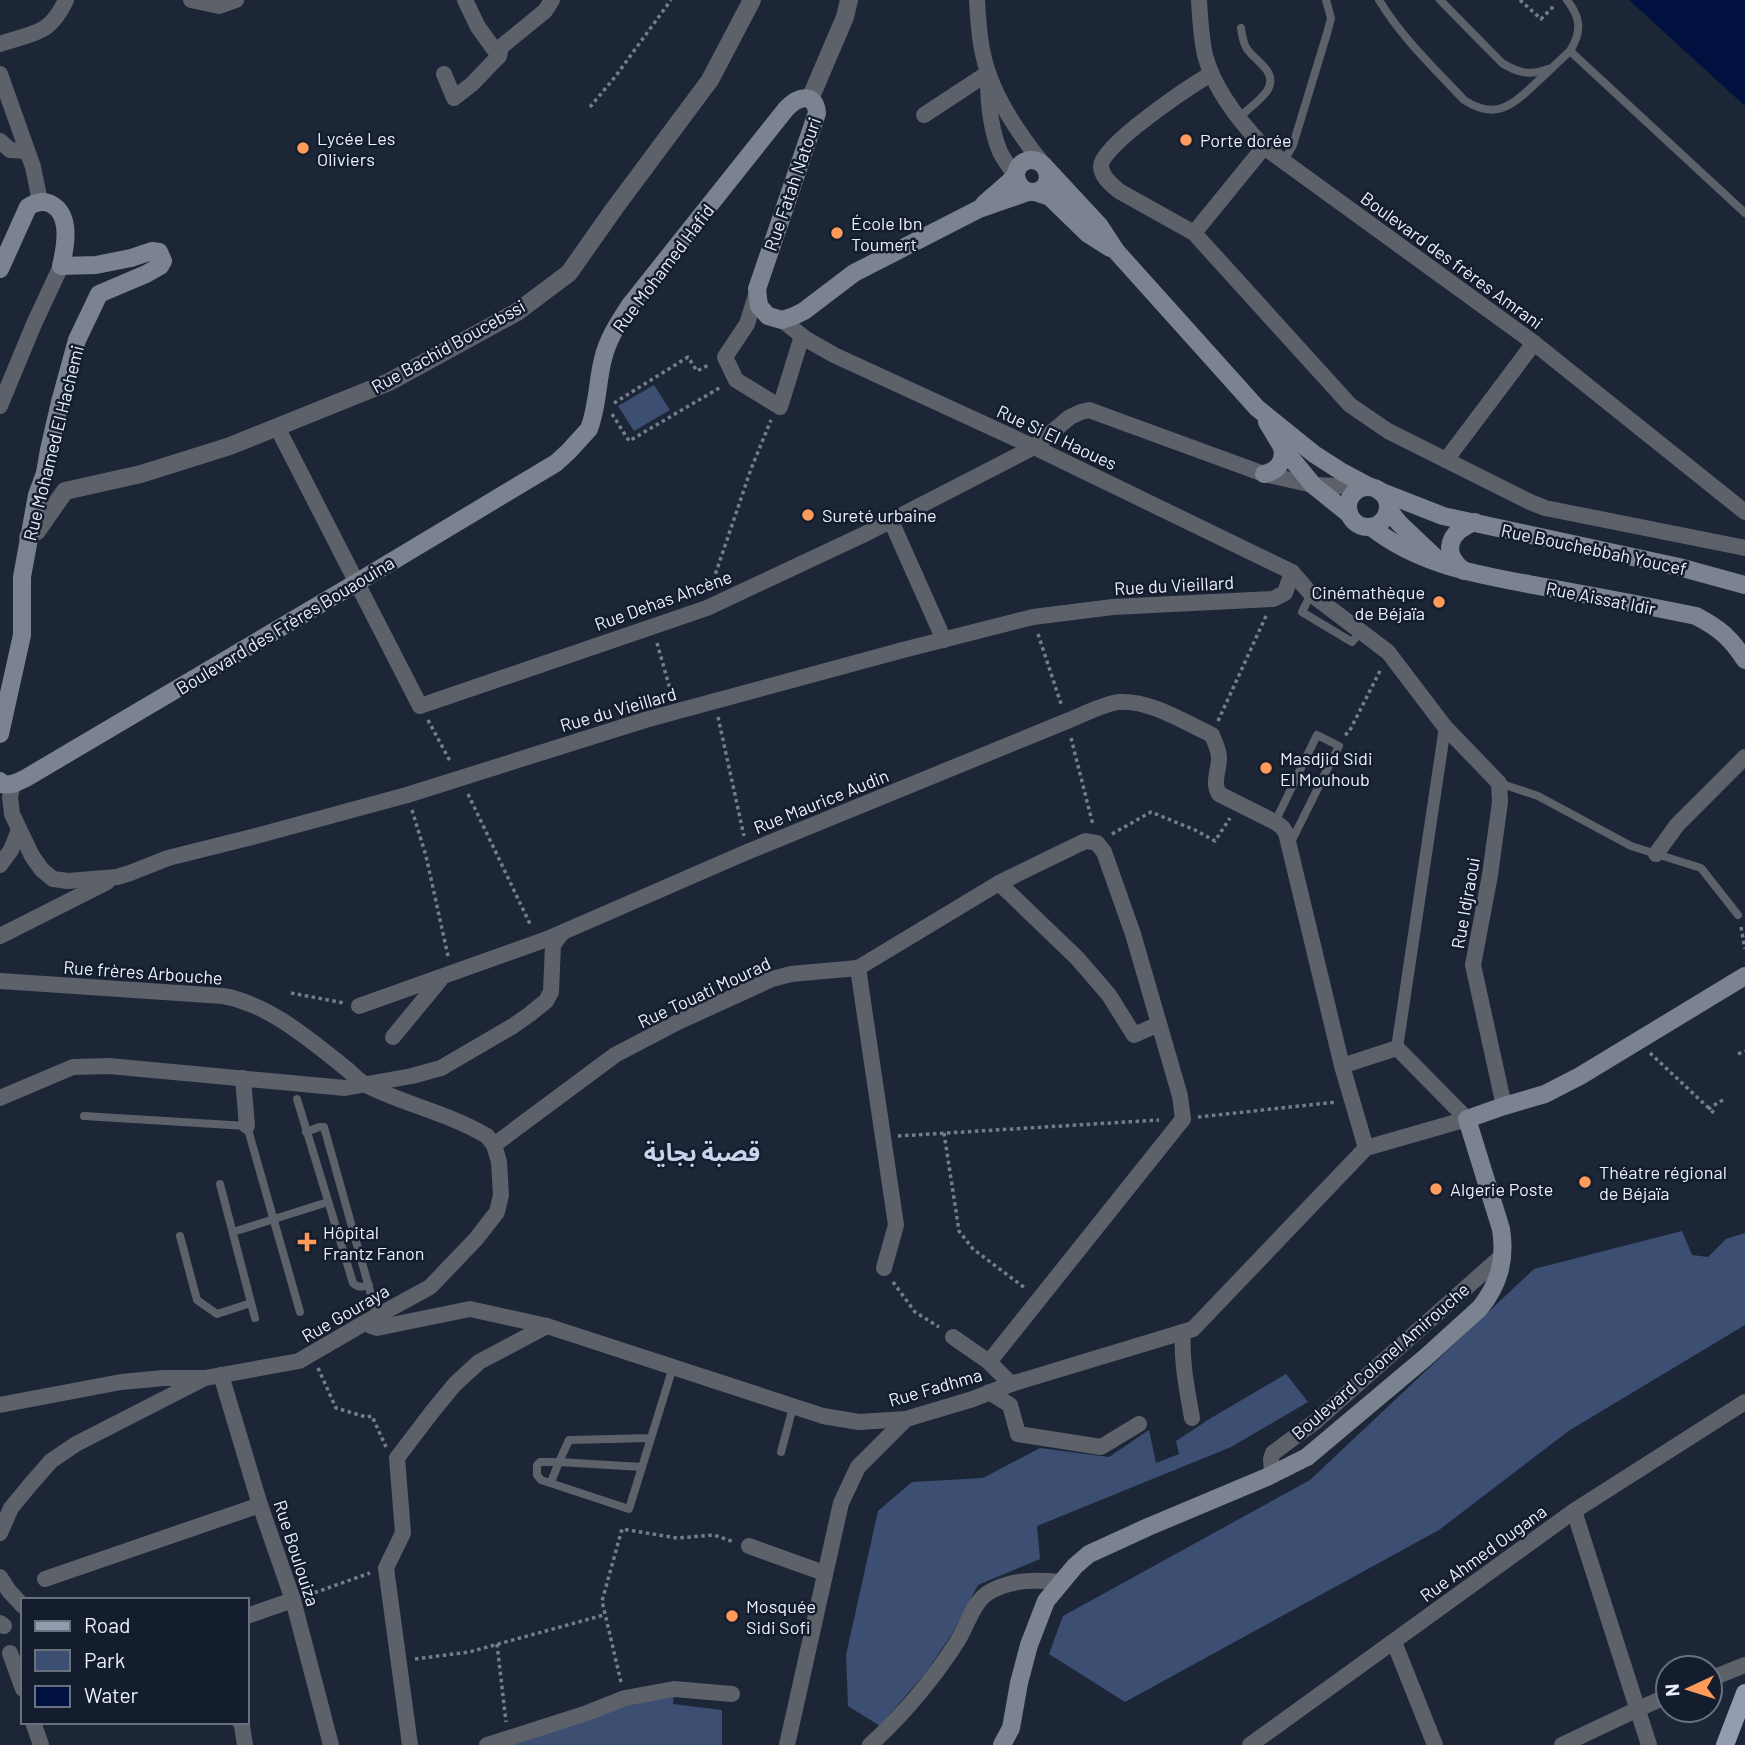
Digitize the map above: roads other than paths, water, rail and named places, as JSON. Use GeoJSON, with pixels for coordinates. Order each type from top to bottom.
{"type":"FeatureCollection","features":[{"type":"Feature","properties":{"kind":"main road","name":"Rue Mohamed Hafid"},"geometry":{"type":"LineString","coordinates":[[556,463],[589,429],[594,416],[605,351],[618,323],[792,103],[802,98],[810,99]]}},
{"type":"Feature","properties":{"kind":"main road","name":"Rue Fatah Natouri"},"geometry":{"type":"LineString","coordinates":[[756,295],[816,118],[817,107],[810,99]]}},
{"type":"Feature","properties":{"kind":"main road"},"geometry":{"type":"LineString","coordinates":[[985,203],[1031,192],[1042,189],[1048,177],[1045,167],[1036,160],[1022,163],[1016,176],[1021,189],[1031,192]]}},
{"type":"Feature","properties":{"kind":"main road","name":"Rue Bouchebbah Youcef"},"geometry":{"type":"LineString","coordinates":[[1045,167],[1099,225],[1116,251],[1257,408],[1314,454],[1342,472],[1371,488],[1443,516],[1679,567],[1745,585]]}},
{"type":"Feature","properties":{"kind":"main road"},"geometry":{"type":"LineString","coordinates":[[756,295],[759,306],[772,318],[782,320],[804,311],[854,273],[985,203],[1016,176]]}},
{"type":"Feature","properties":{"kind":"main road","name":"Rue Bouchebbah Youcef"},"geometry":{"type":"LineString","coordinates":[[1031,192],[1050,197],[1088,234],[1116,251]]}},
{"type":"Feature","properties":{"kind":"main road"},"geometry":{"type":"LineString","coordinates":[[0,269],[28,207],[47,201],[65,221],[65,247],[61,266]]}},
{"type":"Feature","properties":{"kind":"main road","name":"Rue Mohamed El Hachemi"},"geometry":{"type":"LineString","coordinates":[[0,734],[22,635],[22,577],[28,537],[77,340],[99,294],[146,274],[160,266],[163,261],[159,252],[152,251],[96,265],[61,266]]}},
{"type":"Feature","properties":{"kind":"main road","name":"Rue Bouchebbah Youcef"},"geometry":{"type":"LineString","coordinates":[[1257,408],[1282,447],[1313,485],[1349,513]]}},
{"type":"Feature","properties":{"kind":"main road"},"geometry":{"type":"LineString","coordinates":[[1264,474],[1280,465],[1283,459],[1282,447]]}},
{"type":"Feature","properties":{"kind":"main road","name":"Boulevard des Frères Bouaouina"},"geometry":{"type":"LineString","coordinates":[[6,783],[26,778],[556,463]]}},
{"type":"Feature","properties":{"kind":"main road"},"geometry":{"type":"LineString","coordinates":[[1371,488],[1386,498],[1388,509],[1384,518],[1374,525],[1357,524],[1349,513],[1349,500],[1358,490],[1371,488]]}},
{"type":"Feature","properties":{"kind":"main road","name":"Rue Aissat Idir"},"geometry":{"type":"LineString","coordinates":[[1388,509],[1442,564]]}},
{"type":"Feature","properties":{"kind":"main road","name":"Rue Bouchebbah Youcef"},"geometry":{"type":"LineString","coordinates":[[1374,525],[1443,516]]}},
{"type":"Feature","properties":{"kind":"main road"},"geometry":{"type":"LineString","coordinates":[[1467,573],[1455,564],[1451,557],[1451,541],[1461,528],[1475,522]]}},
{"type":"Feature","properties":{"kind":"main road","name":"Rue Aissat Idir"},"geometry":{"type":"LineString","coordinates":[[1374,525],[1384,537],[1405,549],[1467,573],[1696,616],[1716,627],[1734,643],[1745,660]]}},
{"type":"Feature","properties":{"kind":"main road"},"geometry":{"type":"LineString","coordinates":[[1467,1119],[1545,1094],[1580,1076],[1745,976]]}},
{"type":"Feature","properties":{"kind":"main road","name":"Boulevard Colonel Amirouche"},"geometry":{"type":"LineString","coordinates":[[1002,1745],[1011,1728],[1029,1645],[1046,1601],[1074,1566],[1090,1554],[1307,1457],[1426,1357],[1487,1299],[1498,1279],[1503,1255],[1501,1229],[1467,1119]]}},
{"type":"Feature","properties":{"kind":"main road"},"geometry":{"type":"LineString","coordinates":[[1725,1745],[1745,1693]]}},
{"type":"Feature","properties":{"kind":"street"},"geometry":{"type":"LineString","coordinates":[[0,44],[49,27],[66,0]]}},
{"type":"Feature","properties":{"kind":"street"},"geometry":{"type":"LineString","coordinates":[[191,0],[219,6],[236,0]]}},
{"type":"Feature","properties":{"kind":"street"},"geometry":{"type":"LineString","coordinates":[[465,0],[478,27],[499,56]]}},
{"type":"Feature","properties":{"kind":"street"},"geometry":{"type":"LineString","coordinates":[[444,74],[454,98],[499,56],[501,47],[545,11],[552,0]]}},
{"type":"Feature","properties":{"kind":"street","name":"Rue Bachid Boucebssi"},"geometry":{"type":"LineString","coordinates":[[28,537],[37,531],[65,491],[141,474],[230,446],[389,382],[517,312],[569,273],[710,80],[752,0]]}},
{"type":"Feature","properties":{"kind":"street","name":"Rue Fatah Natouri"},"geometry":{"type":"LineString","coordinates":[[810,99],[845,18],[849,0]]}},
{"type":"Feature","properties":{"kind":"street","name":"Rue Bouchebbah Youcef"},"geometry":{"type":"LineString","coordinates":[[976,0],[1001,171],[999,185],[985,203]]}},
{"type":"Feature","properties":{"kind":"street","name":"Boulevard des frères Amrani"},"geometry":{"type":"LineString","coordinates":[[1199,0],[1205,55],[1212,75],[1238,118],[1264,147],[1534,344],[1745,512]]}},
{"type":"Feature","properties":{"kind":"street"},"geometry":{"type":"LineString","coordinates":[[924,115],[988,73]]}},
{"type":"Feature","properties":{"kind":"street","name":"Rue Bouchebbah Youcef"},"geometry":{"type":"LineString","coordinates":[[988,73],[1014,124],[1045,167]]}},
{"type":"Feature","properties":{"kind":"street"},"geometry":{"type":"LineString","coordinates":[[0,74],[9,149],[33,167],[37,202]]}},
{"type":"Feature","properties":{"kind":"street"},"geometry":{"type":"LineString","coordinates":[[1212,75],[1189,88],[1114,145],[1102,159],[1102,173],[1119,191],[1194,233],[1350,405],[1388,431],[1545,508],[1745,548]]}},
{"type":"Feature","properties":{"kind":"street"},"geometry":{"type":"LineString","coordinates":[[1194,233],[1264,147]]}},
{"type":"Feature","properties":{"kind":"street","name":"Rue Bouchebbah Youcef"},"geometry":{"type":"LineString","coordinates":[[999,150],[1016,176]]}},
{"type":"Feature","properties":{"kind":"street"},"geometry":{"type":"LineString","coordinates":[[0,406],[61,266]]}},
{"type":"Feature","properties":{"kind":"street"},"geometry":{"type":"LineString","coordinates":[[756,295],[747,324],[725,357],[736,380],[780,407],[802,337]]}},
{"type":"Feature","properties":{"kind":"street","name":"Rue Si El Haoues"},"geometry":{"type":"LineString","coordinates":[[782,320],[802,337],[834,355],[1034,447],[1292,572],[1311,594],[1388,652],[1445,727]]}},
{"type":"Feature","properties":{"kind":"street"},"geometry":{"type":"LineString","coordinates":[[1446,460],[1534,344]]}},
{"type":"Feature","properties":{"kind":"street","name":"Rue Dehas Ahcène"},"geometry":{"type":"LineString","coordinates":[[356,583],[420,706],[707,608],[891,521],[1034,447],[1070,417],[1089,410],[1264,474]]}},
{"type":"Feature","properties":{"kind":"street"},"geometry":{"type":"LineString","coordinates":[[277,427],[356,583]]}},
{"type":"Feature","properties":{"kind":"street"},"geometry":{"type":"LineString","coordinates":[[1264,474],[1313,485]]}},
{"type":"Feature","properties":{"kind":"street","name":"Rue Bouchebbah Youcef"},"geometry":{"type":"LineString","coordinates":[[1313,485],[1371,488]]}},
{"type":"Feature","properties":{"kind":"street"},"geometry":{"type":"LineString","coordinates":[[891,521],[944,640]]}},
{"type":"Feature","properties":{"kind":"street","name":"Rue du Vieillard"},"geometry":{"type":"LineString","coordinates":[[6,783],[12,814],[32,856],[42,870],[53,879],[68,881],[117,877],[168,858],[407,795],[714,701],[1033,617],[1113,607],[1273,600],[1285,593],[1292,572]]}},
{"type":"Feature","properties":{"kind":"street","name":"Rue Maurice Audin"},"geometry":{"type":"LineString","coordinates":[[359,1006],[539,942],[747,852],[1116,702],[1146,705],[1212,735],[1219,760],[1215,783],[1219,793],[1275,822]]}},
{"type":"Feature","properties":{"kind":"street"},"geometry":{"type":"LineString","coordinates":[[1445,727],[1499,783]]}},
{"type":"Feature","properties":{"kind":"street"},"geometry":{"type":"LineString","coordinates":[[1397,1048],[1445,727]]}},
{"type":"Feature","properties":{"kind":"street"},"geometry":{"type":"LineString","coordinates":[[1656,854],[1677,825],[1745,757]]}},
{"type":"Feature","properties":{"kind":"street","name":"Rue Idjraoui"},"geometry":{"type":"LineString","coordinates":[[1499,783],[1500,802],[1490,875],[1473,965],[1504,1106]]}},
{"type":"Feature","properties":{"kind":"street"},"geometry":{"type":"LineString","coordinates":[[1275,822],[1286,833],[1290,845],[1342,1066],[1366,1148],[1467,1119],[1397,1048]]}},
{"type":"Feature","properties":{"kind":"street"},"geometry":{"type":"LineString","coordinates":[[0,865],[11,850],[19,830]]}},
{"type":"Feature","properties":{"kind":"street","name":"Rue Touati Mourad"},"geometry":{"type":"LineString","coordinates":[[494,1145],[615,1055],[678,1022],[772,979],[791,974],[858,968],[999,883],[1086,841],[1097,843],[1104,852],[1133,934],[1159,1024]]}},
{"type":"Feature","properties":{"kind":"street"},"geometry":{"type":"LineString","coordinates":[[0,936],[117,877]]}},
{"type":"Feature","properties":{"kind":"street"},"geometry":{"type":"LineString","coordinates":[[989,1362],[1183,1119],[1180,1096],[1159,1024],[1134,1035],[1109,995],[1093,976],[999,883]]}},
{"type":"Feature","properties":{"kind":"street"},"geometry":{"type":"LineString","coordinates":[[0,1098],[74,1067],[109,1066],[345,1088],[433,1072],[513,1026],[546,1001],[551,992],[554,945],[563,932]]}},
{"type":"Feature","properties":{"kind":"street"},"geometry":{"type":"LineString","coordinates":[[858,968],[895,1225],[884,1268]]}},
{"type":"Feature","properties":{"kind":"street"},"geometry":{"type":"LineString","coordinates":[[393,1037],[447,976]]}},
{"type":"Feature","properties":{"kind":"street","name":"Rue frères Arbouche"},"geometry":{"type":"LineString","coordinates":[[0,981],[240,999],[296,1031],[365,1085],[480,1131],[488,1136],[494,1145]]}},
{"type":"Feature","properties":{"kind":"street"},"geometry":{"type":"LineString","coordinates":[[1342,1066],[1397,1048]]}},
{"type":"Feature","properties":{"kind":"street"},"geometry":{"type":"LineString","coordinates":[[412,1076],[404,1080],[403,1087],[415,1104]]}},
{"type":"Feature","properties":{"kind":"street"},"geometry":{"type":"LineString","coordinates":[[243,1078],[247,1126]]}},
{"type":"Feature","properties":{"kind":"street","name":"Rue Gouraya"},"geometry":{"type":"LineString","coordinates":[[0,1533],[12,1508],[51,1461],[76,1444],[213,1376],[299,1361],[430,1287],[497,1212],[501,1195],[499,1161],[494,1145]]}},
{"type":"Feature","properties":{"kind":"street","name":"Rue Fadhma"},"geometry":{"type":"LineString","coordinates":[[372,1319],[371,1326],[377,1328],[470,1308],[547,1326],[823,1416],[889,1426],[1011,1384],[1192,1329],[1366,1148]]}},
{"type":"Feature","properties":{"kind":"street","name":"Boulevard Colonel Amirouche"},"geometry":{"type":"LineString","coordinates":[[1272,1474],[1273,1453],[1316,1421],[1503,1255]]}},
{"type":"Feature","properties":{"kind":"street"},"geometry":{"type":"LineString","coordinates":[[411,1745],[386,1568],[403,1533],[397,1458],[455,1384],[479,1362],[547,1326]]}},
{"type":"Feature","properties":{"kind":"street"},"geometry":{"type":"LineString","coordinates":[[1183,1332],[1182,1352],[1192,1418]]}},
{"type":"Feature","properties":{"kind":"street"},"geometry":{"type":"LineString","coordinates":[[953,1336],[989,1362],[1011,1384]]}},
{"type":"Feature","properties":{"kind":"street"},"geometry":{"type":"LineString","coordinates":[[0,1405],[121,1382],[213,1376]]}},
{"type":"Feature","properties":{"kind":"street","name":"Rue Boulouiza"},"geometry":{"type":"LineString","coordinates":[[213,1376],[293,1600],[331,1745]]}},
{"type":"Feature","properties":{"kind":"street"},"geometry":{"type":"LineString","coordinates":[[989,1392],[1010,1405],[1018,1434],[1101,1447],[1139,1424]]}},
{"type":"Feature","properties":{"kind":"street","name":"Rue Ahmed Ougana"},"geometry":{"type":"LineString","coordinates":[[1250,1745],[1574,1511],[1745,1402]]}},
{"type":"Feature","properties":{"kind":"street"},"geometry":{"type":"LineString","coordinates":[[787,1745],[841,1503],[858,1467],[889,1426]]}},
{"type":"Feature","properties":{"kind":"street"},"geometry":{"type":"LineString","coordinates":[[45,1579],[260,1505]]}},
{"type":"Feature","properties":{"kind":"street"},"geometry":{"type":"LineString","coordinates":[[1574,1511],[1649,1745]]}},
{"type":"Feature","properties":{"kind":"street"},"geometry":{"type":"LineString","coordinates":[[749,1546],[824,1573]]}},
{"type":"Feature","properties":{"kind":"street"},"geometry":{"type":"LineString","coordinates":[[0,1577],[21,1604]]}},
{"type":"Feature","properties":{"kind":"street"},"geometry":{"type":"LineString","coordinates":[[870,1745],[892,1726],[917,1696],[957,1641],[980,1598],[993,1590],[1032,1580],[1062,1582]]}},
{"type":"Feature","properties":{"kind":"street"},"geometry":{"type":"LineString","coordinates":[[248,1616],[293,1600]]}},
{"type":"Feature","properties":{"kind":"street"},"geometry":{"type":"LineString","coordinates":[[1394,1642],[1435,1745]]}},
{"type":"Feature","properties":{"kind":"street"},"geometry":{"type":"LineString","coordinates":[[10,1653],[21,1683]]}},
{"type":"Feature","properties":{"kind":"street"},"geometry":{"type":"LineString","coordinates":[[1724,1673],[1745,1665]]}},
{"type":"Feature","properties":{"kind":"street"},"geometry":{"type":"LineString","coordinates":[[487,1745],[625,1698],[674,1689],[732,1694]]}},
{"type":"Feature","properties":{"kind":"street"},"geometry":{"type":"LineString","coordinates":[[1562,1745],[1654,1702]]}},
{"type":"Feature","properties":{"kind":"street"},"geometry":{"type":"LineString","coordinates":[[34,1724],[41,1745]]}},
{"type":"Feature","properties":{"kind":"street"},"geometry":{"type":"LineString","coordinates":[[241,1724],[245,1745]]}},
{"type":"Feature","properties":{"kind":"lane"},"geometry":{"type":"LineString","coordinates":[[1284,161],[1293,145],[1331,18],[1326,0]]}},
{"type":"Feature","properties":{"kind":"lane"},"geometry":{"type":"LineString","coordinates":[[1379,0],[1405,37],[1464,100],[1474,107],[1486,110],[1499,110],[1510,106],[1570,51],[1579,30],[1578,19],[1567,0]]}},
{"type":"Feature","properties":{"kind":"lane"},"geometry":{"type":"LineString","coordinates":[[1440,0],[1502,63],[1513,70],[1525,74],[1537,73],[1549,69],[1559,61]]}},
{"type":"Feature","properties":{"kind":"lane"},"geometry":{"type":"LineString","coordinates":[[1238,118],[1266,91],[1270,79],[1265,66],[1246,48],[1241,28]]}},
{"type":"Feature","properties":{"kind":"lane"},"geometry":{"type":"LineString","coordinates":[[1570,51],[1745,214]]}},
{"type":"Feature","properties":{"kind":"lane"},"geometry":{"type":"LineString","coordinates":[[1275,822],[1317,735],[1339,746],[1290,845]]}},
{"type":"Feature","properties":{"kind":"lane"},"geometry":{"type":"LineString","coordinates":[[1499,783],[1538,796],[1631,846],[1701,868],[1738,915]]}},
{"type":"Feature","properties":{"kind":"lane"},"geometry":{"type":"LineString","coordinates":[[297,1099],[353,1283],[362,1287],[369,1285]]}},
{"type":"Feature","properties":{"kind":"lane"},"geometry":{"type":"LineString","coordinates":[[84,1116],[247,1126],[300,1312]]}},
{"type":"Feature","properties":{"kind":"lane"},"geometry":{"type":"LineString","coordinates":[[306,1132],[324,1127],[369,1285],[372,1319]]}},
{"type":"Feature","properties":{"kind":"lane"},"geometry":{"type":"LineString","coordinates":[[220,1184],[255,1318]]}},
{"type":"Feature","properties":{"kind":"lane"},"geometry":{"type":"LineString","coordinates":[[233,1232],[328,1202]]}},
{"type":"Feature","properties":{"kind":"lane"},"geometry":{"type":"LineString","coordinates":[[180,1236],[197,1300],[217,1314],[251,1303]]}},
{"type":"Feature","properties":{"kind":"lane"},"geometry":{"type":"LineString","coordinates":[[642,1467],[540,1462],[537,1465],[537,1475],[541,1480],[629,1508],[642,1467],[673,1367]]}},
{"type":"Feature","properties":{"kind":"lane"},"geometry":{"type":"LineString","coordinates":[[781,1452],[793,1407]]}},
{"type":"Feature","properties":{"kind":"lane"},"geometry":{"type":"LineString","coordinates":[[551,1482],[569,1440],[651,1438]]}},
{"type":"Feature","properties":{"kind":"water"},"geometry":{"type":"Polygon","coordinates":[[[1629,0],[1745,0],[1745,106],[1629,0]]]}},
{"type":"Feature","properties":{"kind":"place","name":"Porte dorée"},"geometry":{"type":"Point","coordinates":[1186,140]}},
{"type":"Feature","properties":{"kind":"place","name":"Lycée Les Oliviers"},"geometry":{"type":"Point","coordinates":[303,148]}},
{"type":"Feature","properties":{"kind":"place","name":"École Ibn Toumert"},"geometry":{"type":"Point","coordinates":[837,233]}},
{"type":"Feature","properties":{"kind":"place","name":"Sureté urbaine"},"geometry":{"type":"Point","coordinates":[808,515]}},
{"type":"Feature","properties":{"kind":"place","name":"Cinémathèque de Béjaïa"},"geometry":{"type":"Point","coordinates":[1439,602]}},
{"type":"Feature","properties":{"kind":"place","name":"Masdjid Sidi El Mouhoub"},"geometry":{"type":"Point","coordinates":[1266,768]}},
{"type":"Feature","properties":{"kind":"place","name":"Théatre régional de Béjaïa"},"geometry":{"type":"Point","coordinates":[1585,1182]}},
{"type":"Feature","properties":{"kind":"place","name":"Algerie Poste"},"geometry":{"type":"Point","coordinates":[1436,1189]}},
{"type":"Feature","properties":{"kind":"place","name":"Hôpital Frantz Fanon"},"geometry":{"type":"Point","coordinates":[307,1242]}},
{"type":"Feature","properties":{"kind":"place","name":"Mosquée Sidi Sofi"},"geometry":{"type":"Point","coordinates":[732,1616]}},
{"type":"Feature","properties":{"kind":"district","name":"قصبة بجاية"},"geometry":{"type":"Point","coordinates":[702,1151]}}]}
